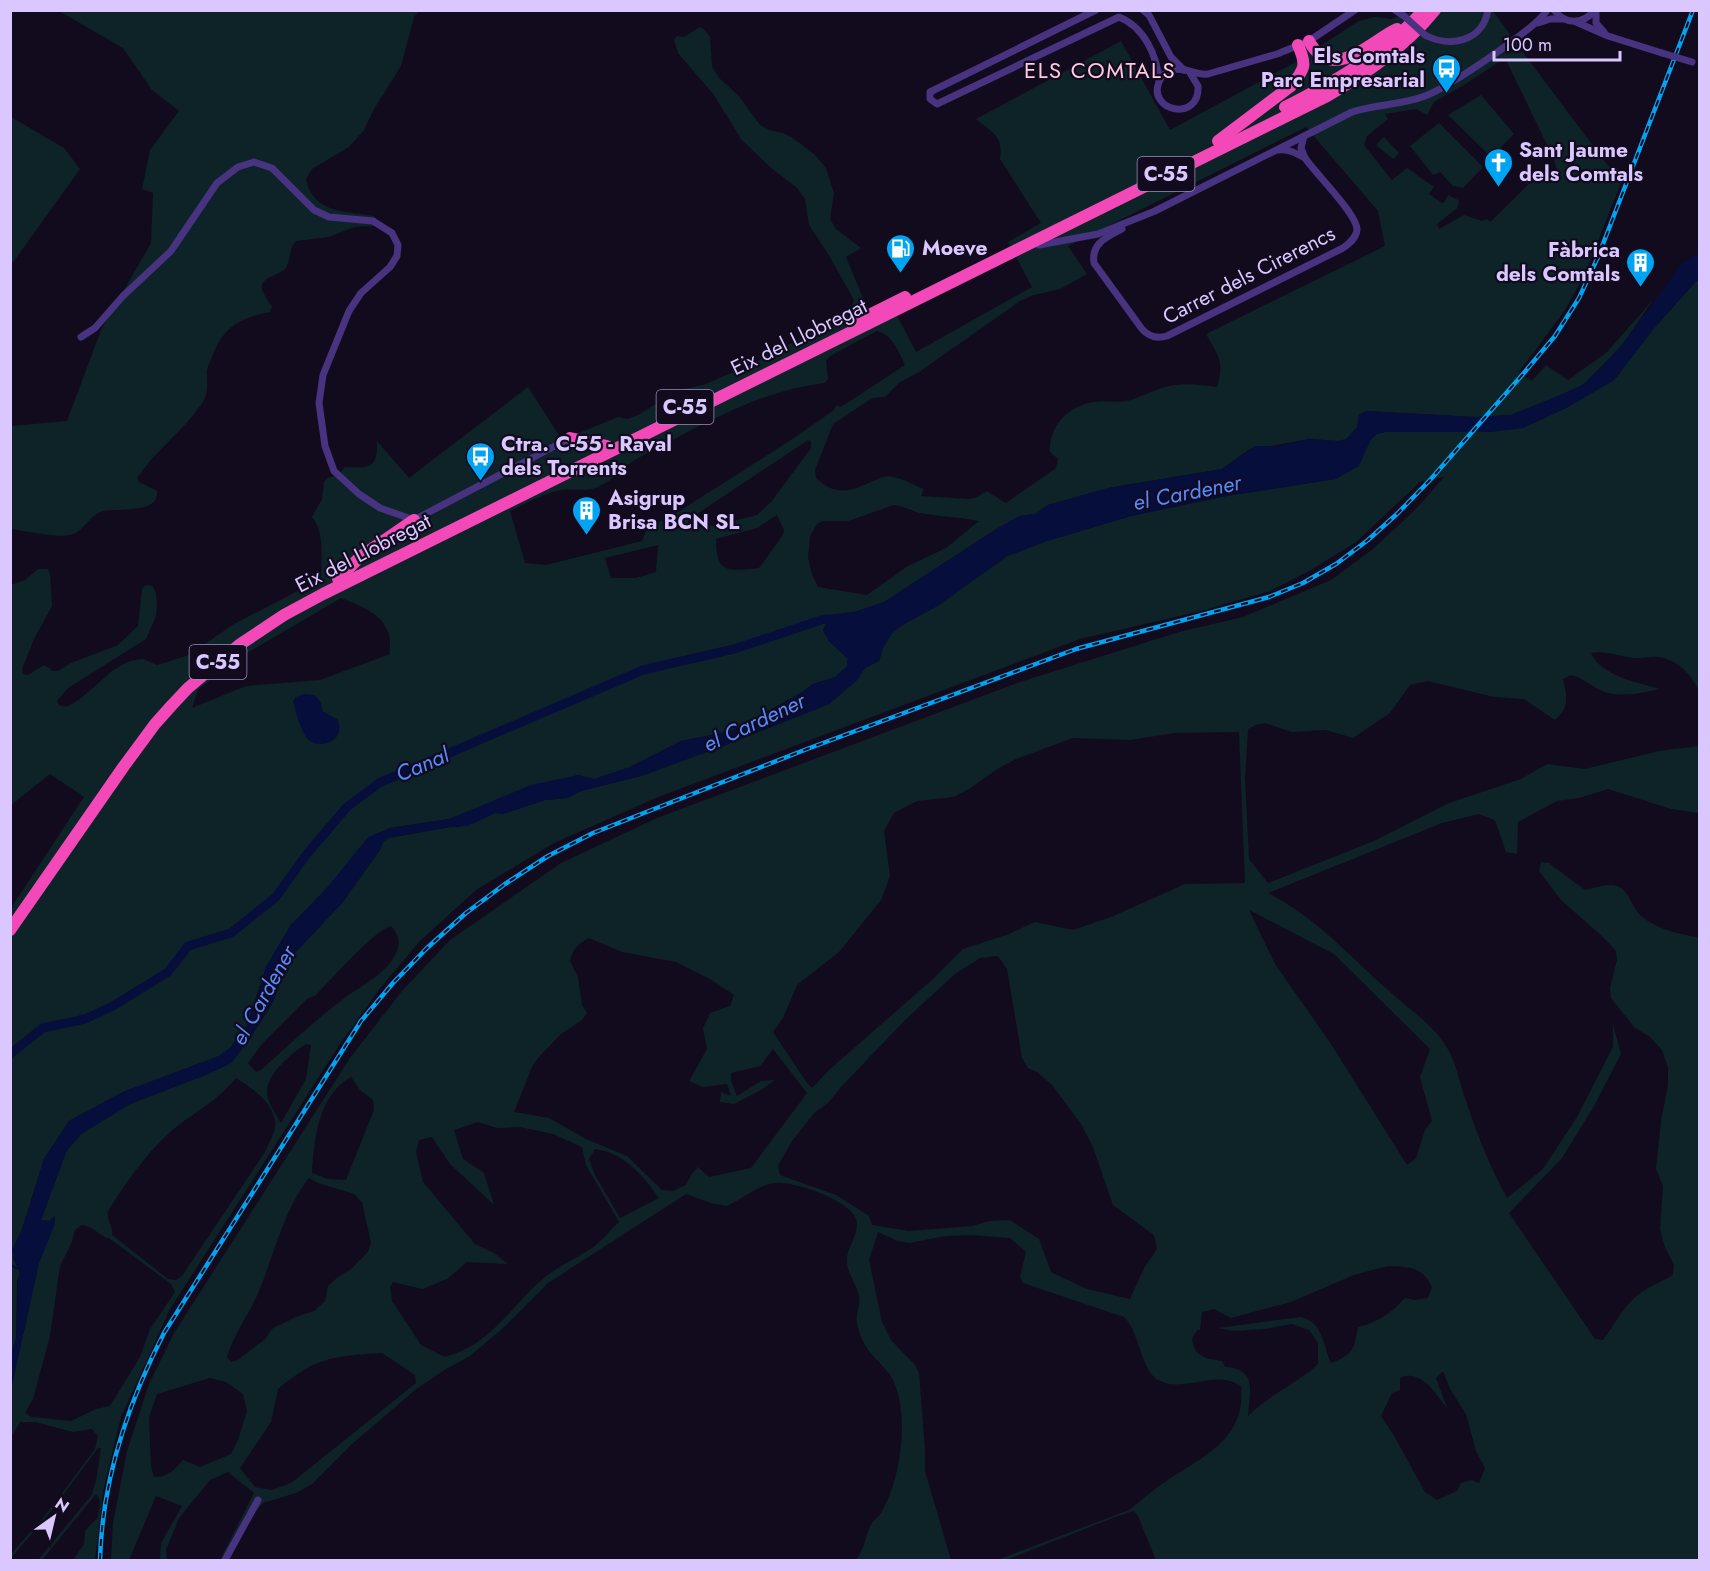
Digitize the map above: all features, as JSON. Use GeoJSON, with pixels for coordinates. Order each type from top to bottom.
{"type":"FeatureCollection","features":[{"type":"Feature","properties":{"kind":"highway","name":"Eix del Llobregat"},"geometry":{"type":"LineString","coordinates":[[10,919],[150,720],[180,687],[226,645],[255,624],[338,579],[1323,88],[1376,54],[1407,20],[1424,10]]}},
{"type":"Feature","properties":{"kind":"highway","name":"Eix del Llobregat"},"geometry":{"type":"LineString","coordinates":[[10,930],[156,724],[188,688],[264,627],[323,594],[1328,96],[1381,62],[1402,45],[1435,10]]}},
{"type":"Feature","properties":{"kind":"highway"},"geometry":{"type":"LineString","coordinates":[[1304,43],[1319,55],[1334,60],[1344,59],[1407,20]]}},
{"type":"Feature","properties":{"kind":"highway"},"geometry":{"type":"LineString","coordinates":[[1218,141],[1291,86],[1304,69],[1304,43]]}},
{"type":"Feature","properties":{"kind":"highway"},"geometry":{"type":"LineString","coordinates":[[1304,64],[1319,55]]}},
{"type":"Feature","properties":{"kind":"highway"},"geometry":{"type":"LineString","coordinates":[[570,438],[607,446]]}},
{"type":"Feature","properties":{"kind":"highway"},"geometry":{"type":"LineString","coordinates":[[338,579],[360,557],[414,520]]}},
{"type":"Feature","properties":{"kind":"street"},"geometry":{"type":"LineString","coordinates":[[1096,10],[930,92],[930,99],[937,104],[1119,17],[1132,22],[1141,32],[1158,65],[1157,92],[1164,104],[1175,110],[1191,106],[1197,97],[1198,86],[1209,74]]}},
{"type":"Feature","properties":{"kind":"street"},"geometry":{"type":"LineString","coordinates":[[1143,10],[1149,15],[1172,57],[1187,71],[1198,86]]}},
{"type":"Feature","properties":{"kind":"street"},"geometry":{"type":"LineString","coordinates":[[1159,81],[1168,71],[1176,69],[1200,75],[1209,74],[1277,54],[1304,43],[1355,10]]}},
{"type":"Feature","properties":{"kind":"street"},"geometry":{"type":"LineString","coordinates":[[1395,10],[1431,39],[1449,43],[1465,40],[1480,27],[1488,10]]}},
{"type":"Feature","properties":{"kind":"street"},"geometry":{"type":"LineString","coordinates":[[1536,24],[1547,10]]}},
{"type":"Feature","properties":{"kind":"street"},"geometry":{"type":"LineString","coordinates":[[1554,10],[1563,19]]}},
{"type":"Feature","properties":{"kind":"street"},"geometry":{"type":"LineString","coordinates":[[1576,22],[1588,18],[1596,10]]}},
{"type":"Feature","properties":{"kind":"street"},"geometry":{"type":"LineString","coordinates":[[1596,10],[1596,23],[1608,36]]}},
{"type":"Feature","properties":{"kind":"street"},"geometry":{"type":"LineString","coordinates":[[1039,245],[1098,234],[1141,216],[1276,151],[1352,111],[1427,96],[1455,81],[1536,24],[1550,19],[1576,22],[1608,36],[1700,66]]}},
{"type":"Feature","properties":{"kind":"street"},"geometry":{"type":"LineString","coordinates":[[1304,136],[1301,148],[1305,158]]}},
{"type":"Feature","properties":{"kind":"street"},"geometry":{"type":"LineString","coordinates":[[1276,151],[1286,150],[1305,158]]}},
{"type":"Feature","properties":{"kind":"street","name":"Carrer dels Cirerencs"},"geometry":{"type":"LineString","coordinates":[[1141,216],[1100,241],[1094,252],[1094,263],[1146,333],[1155,338],[1164,337],[1343,248],[1353,239],[1357,229],[1355,220],[1305,158]]}},
{"type":"Feature","properties":{"kind":"street"},"geometry":{"type":"LineString","coordinates":[[81,337],[94,328],[123,296],[171,251],[217,183],[238,167],[254,162],[272,168],[314,210],[329,217],[374,221],[392,233],[398,245],[397,256],[390,267],[362,292],[349,311],[323,375],[320,403],[325,446],[334,471],[359,494],[380,508],[414,520],[570,438]]}},
{"type":"Feature","properties":{"kind":"street"},"geometry":{"type":"LineString","coordinates":[[225,1560],[258,1500]]}},
{"type":"Feature","properties":{"kind":"green space"},"geometry":{"type":"Polygon","coordinates":[[[59,11],[419,11],[414,17],[401,66],[374,109],[364,130],[349,147],[312,169],[306,179],[310,190],[323,205],[332,209],[374,216],[377,221],[375,226],[354,227],[329,237],[296,241],[286,268],[262,285],[263,293],[272,307],[270,312],[241,321],[221,338],[208,368],[204,401],[137,478],[139,482],[157,491],[156,498],[145,507],[98,513],[75,533],[65,536],[11,529],[11,426],[67,421],[101,330],[151,243],[153,193],[142,189],[150,150],[179,111],[152,90],[123,48],[59,11]]]}},
{"type":"Feature","properties":{"kind":"green space"},"geometry":{"type":"Polygon","coordinates":[[[1412,11],[1493,11],[1621,183],[1584,276],[1565,310],[1519,372],[1532,381],[1546,365],[1568,380],[1606,353],[1653,300],[1622,345],[1585,384],[1511,415],[1475,417],[1366,411],[1359,415],[1358,427],[1346,439],[1339,441],[1309,439],[1248,450],[1222,469],[1108,488],[1048,505],[1035,514],[1020,516],[998,528],[884,602],[854,612],[821,616],[827,621],[823,630],[829,641],[847,658],[847,666],[836,677],[813,684],[801,693],[731,731],[681,741],[630,767],[594,779],[578,775],[449,819],[390,828],[291,925],[266,967],[247,1025],[230,1048],[219,1056],[123,1092],[69,1121],[44,1159],[13,1258],[20,1273],[17,1281],[16,1339],[11,1353],[11,908],[84,797],[50,774],[11,805],[11,585],[25,580],[38,569],[48,569],[50,574],[52,606],[34,639],[22,669],[23,674],[28,675],[44,665],[53,671],[58,671],[71,663],[118,645],[138,626],[144,586],[153,587],[156,593],[156,616],[146,639],[68,688],[57,701],[59,705],[66,707],[76,702],[122,665],[143,659],[157,665],[189,655],[234,624],[321,579],[321,538],[312,517],[322,499],[324,482],[327,478],[338,475],[345,467],[366,467],[374,462],[377,441],[409,478],[528,387],[562,440],[618,417],[628,419],[640,414],[677,391],[706,384],[758,361],[850,312],[854,300],[809,225],[805,199],[796,187],[770,167],[741,139],[714,95],[678,53],[674,40],[677,36],[684,37],[700,27],[705,30],[710,37],[712,67],[719,78],[739,96],[760,125],[793,138],[815,155],[826,168],[834,193],[830,219],[836,229],[861,248],[846,257],[868,310],[889,300],[916,352],[1032,287],[1008,242],[1041,223],[1000,159],[1000,145],[996,135],[976,119],[1121,41],[1170,130],[1294,63],[1359,21],[1374,17],[1392,19],[1412,11]],[[1505,58],[1434,102],[1427,115],[1416,109],[1385,114],[1388,119],[1367,136],[1364,145],[1392,180],[1407,168],[1434,187],[1429,194],[1440,202],[1444,203],[1448,195],[1458,200],[1456,209],[1437,224],[1439,229],[1464,215],[1482,221],[1487,219],[1490,222],[1529,184],[1557,170],[1553,157],[1505,58]],[[1306,127],[1068,246],[1087,274],[1060,289],[1020,301],[919,372],[900,382],[885,397],[872,398],[833,424],[815,470],[816,478],[830,488],[849,490],[889,476],[924,489],[921,496],[969,499],[987,491],[1006,503],[1056,468],[1058,459],[1050,452],[1053,434],[1062,419],[1076,408],[1098,401],[1127,401],[1175,385],[1217,387],[1220,371],[1219,359],[1206,334],[1385,246],[1378,211],[1306,127]],[[877,331],[830,356],[826,361],[828,379],[825,383],[776,394],[728,412],[638,458],[598,487],[588,490],[557,491],[510,511],[525,563],[546,565],[642,541],[648,526],[667,519],[791,440],[834,410],[836,405],[841,407],[905,365],[891,340],[877,331]],[[808,440],[688,520],[689,526],[701,524],[713,526],[757,515],[771,502],[811,448],[811,441],[808,440]],[[894,505],[848,521],[823,521],[817,524],[810,536],[808,558],[818,587],[867,595],[908,566],[946,548],[979,521],[922,513],[894,505]],[[777,515],[757,528],[716,539],[718,559],[726,568],[740,570],[759,568],[783,535],[784,530],[777,515]],[[658,545],[605,558],[611,578],[636,578],[656,572],[658,545]],[[341,598],[235,660],[198,690],[192,708],[246,686],[320,680],[390,654],[389,635],[382,621],[376,616],[363,607],[341,598]]]}},
{"type":"Feature","properties":{"kind":"green space"},"geometry":{"type":"Polygon","coordinates":[[[1481,95],[1514,134],[1491,157],[1448,115],[1481,95]]]}},
{"type":"Feature","properties":{"kind":"green space"},"geometry":{"type":"Polygon","coordinates":[[[11,117],[64,148],[80,169],[11,265],[11,117]]]}},
{"type":"Feature","properties":{"kind":"green space"},"geometry":{"type":"Polygon","coordinates":[[[1439,123],[1483,167],[1463,188],[1453,186],[1440,172],[1433,175],[1410,146],[1439,123]]]}},
{"type":"Feature","properties":{"kind":"green space"},"geometry":{"type":"Polygon","coordinates":[[[1384,137],[1399,153],[1393,159],[1376,145],[1384,137]]]}},
{"type":"Feature","properties":{"kind":"green space"},"geometry":{"type":"Polygon","coordinates":[[[1699,278],[1699,692],[1683,668],[1671,660],[1654,657],[1633,658],[1602,652],[1591,653],[1603,668],[1621,677],[1660,689],[1638,693],[1608,693],[1571,675],[1563,679],[1566,701],[1563,711],[1555,720],[1524,699],[1494,697],[1428,681],[1410,685],[1390,713],[1353,738],[1326,730],[1292,732],[1265,723],[1248,729],[1245,778],[1249,859],[1268,883],[1374,841],[1449,803],[1521,779],[1547,764],[1585,769],[1659,751],[1699,746],[1699,813],[1671,809],[1608,789],[1579,798],[1557,801],[1518,822],[1517,854],[1506,852],[1495,820],[1479,814],[1442,823],[1268,893],[1302,914],[1332,938],[1438,1035],[1450,1053],[1479,1138],[1507,1198],[1543,1169],[1577,1117],[1613,1047],[1613,1024],[1621,1054],[1594,1106],[1562,1158],[1509,1213],[1595,1339],[1603,1340],[1637,1296],[1673,1275],[1674,1265],[1665,1247],[1660,1229],[1663,1186],[1656,1169],[1661,1121],[1668,1085],[1668,1068],[1662,1050],[1650,1037],[1634,1027],[1611,998],[1610,988],[1617,960],[1616,951],[1561,900],[1539,871],[1541,862],[1549,863],[1585,890],[1606,885],[1617,886],[1624,891],[1640,915],[1653,924],[1699,938],[1699,1560],[1156,1560],[1134,1511],[1006,1560],[997,1560],[1129,1510],[1156,1488],[1207,1455],[1229,1434],[1236,1421],[1241,1405],[1241,1387],[1222,1380],[1180,1384],[1160,1381],[1149,1370],[1134,1332],[1124,1317],[1023,1283],[1020,1277],[1026,1252],[1010,1238],[946,1236],[909,1243],[878,1232],[869,1260],[882,1322],[891,1340],[915,1365],[919,1373],[925,1471],[951,1560],[856,1560],[871,1525],[881,1513],[894,1483],[902,1429],[898,1394],[892,1377],[868,1349],[858,1329],[859,1296],[847,1263],[857,1227],[853,1214],[846,1207],[822,1194],[795,1185],[775,1183],[755,1190],[726,1206],[686,1194],[548,1283],[502,1329],[470,1356],[415,1390],[352,1444],[312,1484],[296,1493],[263,1503],[252,1517],[230,1560],[220,1560],[254,1493],[228,1472],[210,1480],[179,1518],[166,1550],[167,1560],[160,1560],[161,1543],[182,1506],[156,1496],[129,1560],[111,1560],[113,1523],[127,1451],[149,1384],[174,1333],[350,1058],[402,991],[450,940],[561,863],[657,818],[1020,682],[1179,632],[1243,617],[1331,580],[1373,549],[1416,509],[1444,477],[1420,482],[1356,542],[1311,570],[1270,591],[1201,611],[1080,639],[658,797],[554,843],[476,890],[420,941],[381,987],[340,1044],[170,1309],[121,1417],[103,1491],[95,1560],[73,1560],[84,1544],[85,1531],[98,1517],[100,1500],[96,1494],[42,1560],[38,1560],[91,1496],[96,1481],[101,1448],[98,1448],[51,1511],[11,1558],[10,1555],[44,1517],[95,1449],[98,1436],[92,1429],[73,1432],[35,1422],[20,1422],[11,1438],[11,1389],[39,1263],[55,1223],[55,1216],[49,1221],[41,1220],[66,1152],[81,1134],[130,1104],[231,1063],[273,1002],[289,959],[342,903],[380,850],[383,842],[389,838],[474,823],[495,813],[503,814],[545,800],[567,798],[581,791],[641,776],[829,704],[856,681],[865,668],[879,661],[883,648],[892,633],[904,624],[939,605],[1007,556],[1047,541],[1131,516],[1226,496],[1336,479],[1371,439],[1385,432],[1489,432],[1523,428],[1568,407],[1614,380],[1655,327],[1699,278]],[[1239,732],[1175,733],[1130,740],[1073,738],[1016,759],[954,797],[917,801],[894,813],[884,831],[890,876],[881,900],[839,952],[797,985],[783,1018],[773,1032],[812,1088],[963,949],[1009,934],[1035,922],[1073,930],[1111,917],[1185,884],[1245,883],[1239,732]],[[1249,910],[1275,964],[1331,1044],[1407,1165],[1416,1158],[1425,1130],[1432,1121],[1420,1077],[1430,1049],[1334,954],[1249,910]],[[391,926],[363,946],[316,995],[307,999],[262,1044],[248,1063],[256,1072],[332,1008],[387,967],[399,944],[391,926]],[[589,938],[579,944],[570,961],[578,977],[582,1005],[587,1013],[582,1020],[561,1034],[537,1059],[514,1112],[549,1118],[586,1139],[627,1156],[662,1190],[673,1191],[686,1185],[698,1167],[709,1177],[751,1168],[807,1093],[773,1049],[760,1066],[731,1073],[731,1081],[737,1096],[761,1081],[775,1080],[734,1104],[720,1102],[721,1092],[731,1096],[727,1084],[703,1087],[689,1081],[707,1049],[703,1028],[710,1013],[730,1006],[734,995],[710,979],[676,962],[622,952],[589,938]],[[998,956],[980,958],[955,974],[905,1020],[828,1103],[815,1112],[792,1141],[778,1166],[780,1175],[836,1195],[869,1216],[872,1225],[909,1231],[972,1226],[990,1221],[1010,1220],[1039,1239],[1051,1272],[1087,1289],[1130,1299],[1144,1268],[1157,1249],[1154,1235],[1113,1205],[1093,1147],[1081,1124],[1053,1086],[1037,1072],[1028,1068],[1022,1058],[1007,969],[998,956]],[[306,1044],[288,1058],[271,1078],[267,1092],[270,1104],[281,1123],[306,1079],[311,1045],[306,1044]],[[351,1077],[331,1095],[325,1107],[314,1147],[312,1173],[328,1179],[346,1180],[374,1110],[373,1100],[360,1090],[351,1077]],[[236,1078],[159,1143],[135,1171],[108,1211],[112,1235],[168,1279],[176,1280],[182,1276],[265,1152],[275,1128],[275,1120],[269,1106],[254,1090],[236,1078]],[[478,1122],[454,1130],[463,1159],[484,1173],[494,1205],[450,1164],[432,1137],[419,1140],[416,1152],[423,1182],[475,1244],[494,1253],[508,1264],[467,1262],[447,1279],[422,1289],[393,1282],[390,1287],[392,1301],[421,1345],[445,1357],[460,1352],[486,1336],[544,1278],[592,1248],[619,1222],[586,1165],[582,1147],[553,1134],[520,1127],[497,1128],[478,1122]],[[595,1149],[589,1159],[594,1173],[620,1218],[659,1198],[632,1166],[615,1155],[595,1149]],[[309,1178],[286,1218],[259,1291],[230,1348],[227,1357],[231,1362],[238,1360],[265,1339],[273,1328],[314,1311],[325,1301],[328,1286],[351,1269],[368,1252],[371,1243],[362,1202],[354,1194],[309,1178]],[[82,1225],[75,1230],[60,1266],[50,1336],[33,1399],[25,1413],[32,1417],[71,1421],[96,1409],[110,1406],[140,1357],[150,1329],[175,1292],[171,1284],[109,1238],[82,1225]],[[1388,1266],[1354,1275],[1291,1302],[1231,1318],[1214,1309],[1202,1312],[1200,1330],[1197,1330],[1192,1339],[1193,1345],[1198,1354],[1222,1361],[1225,1367],[1243,1372],[1250,1384],[1248,1416],[1318,1364],[1318,1343],[1309,1330],[1292,1324],[1233,1331],[1218,1328],[1301,1317],[1318,1329],[1331,1363],[1344,1357],[1351,1350],[1358,1327],[1384,1316],[1405,1298],[1415,1300],[1428,1298],[1432,1287],[1419,1271],[1388,1266]],[[382,1353],[338,1357],[315,1364],[291,1378],[278,1389],[271,1422],[240,1468],[255,1487],[272,1490],[291,1483],[416,1383],[415,1375],[382,1353]],[[1443,1371],[1436,1378],[1447,1408],[1432,1389],[1415,1376],[1400,1378],[1400,1390],[1392,1393],[1381,1416],[1425,1492],[1437,1500],[1457,1491],[1461,1483],[1472,1480],[1479,1483],[1485,1468],[1476,1451],[1466,1414],[1450,1389],[1443,1371]],[[210,1378],[157,1394],[149,1417],[151,1467],[154,1477],[159,1477],[170,1472],[183,1460],[200,1467],[231,1454],[247,1411],[243,1394],[226,1382],[210,1378]]]}},
{"type":"Feature","properties":{"kind":"water","name":"el Cardener"},"geometry":{"type":"Polygon","coordinates":[[[1699,253],[1699,278],[1655,327],[1614,380],[1568,407],[1523,428],[1489,432],[1385,432],[1371,439],[1359,466],[1336,479],[1226,496],[1131,516],[1047,541],[1007,556],[939,605],[904,624],[892,633],[883,648],[879,661],[865,668],[856,681],[829,704],[641,776],[581,791],[568,798],[545,800],[503,814],[495,813],[467,826],[389,838],[383,842],[380,850],[342,903],[289,959],[273,1002],[231,1063],[130,1104],[81,1134],[66,1152],[41,1220],[49,1221],[55,1216],[55,1223],[39,1263],[11,1389],[11,1353],[16,1339],[20,1273],[12,1250],[22,1229],[44,1159],[69,1121],[123,1092],[219,1056],[230,1048],[247,1025],[266,967],[291,925],[326,889],[368,837],[390,828],[449,819],[531,785],[578,775],[594,779],[630,767],[681,741],[731,731],[801,693],[813,684],[835,677],[847,666],[847,658],[829,641],[823,630],[827,621],[820,616],[854,612],[884,602],[998,528],[1020,516],[1035,514],[1048,505],[1108,488],[1222,469],[1255,446],[1278,446],[1309,439],[1339,441],[1346,439],[1357,427],[1359,415],[1366,411],[1475,417],[1511,415],[1577,388],[1585,383],[1622,345],[1683,262],[1699,253]]]}},
{"type":"Feature","properties":{"kind":"water"},"geometry":{"type":"Polygon","coordinates":[[[304,694],[315,695],[321,703],[322,711],[337,719],[339,731],[337,736],[328,743],[310,741],[304,734],[293,701],[304,694]]]}},
{"type":"Feature","properties":{"kind":"waterway","name":"Canal"},"geometry":{"type":"LineString","coordinates":[[10,1054],[43,1028],[85,1019],[113,1006],[168,972],[188,946],[231,933],[276,897],[306,855],[347,807],[379,783],[643,670],[734,649],[824,619],[836,620]]}},
{"type":"Feature","properties":{"kind":"waterway"},"geometry":{"type":"LineString","coordinates":[[10,1265],[19,1269]]}},
{"type":"Feature","properties":{"kind":"railway"},"geometry":{"type":"LineString","coordinates":[[100,1560],[106,1501],[119,1443],[139,1387],[164,1333],[361,1021],[427,948],[466,913],[505,884],[548,856],[593,833],[807,749],[1076,649],[1269,597],[1303,583],[1336,564],[1368,540],[1430,480],[1555,336],[1579,298],[1598,257],[1693,10]]}},
{"type":"Feature","properties":{"kind":"place","name":"Els Comtals Parc Empresarial"},"geometry":{"type":"Point","coordinates":[1446,94]}},
{"type":"Feature","properties":{"kind":"place","name":"Sant Jaume dels Comtals"},"geometry":{"type":"Point","coordinates":[1498,188]}},
{"type":"Feature","properties":{"kind":"place","name":"Moeve"},"geometry":{"type":"Point","coordinates":[901,274]}},
{"type":"Feature","properties":{"kind":"place","name":"Fàbrica dels Comtals"},"geometry":{"type":"Point","coordinates":[1641,288]}},
{"type":"Feature","properties":{"kind":"place","name":"Ctra. C-55 - Raval dels Torrents"},"geometry":{"type":"Point","coordinates":[480,482]}},
{"type":"Feature","properties":{"kind":"place","name":"Asigrup Brisa BCN SL"},"geometry":{"type":"Point","coordinates":[587,536]}},
{"type":"Feature","properties":{"kind":"district","name":"ELS COMTALS"},"geometry":{"type":"Point","coordinates":[1100,70]}}]}
